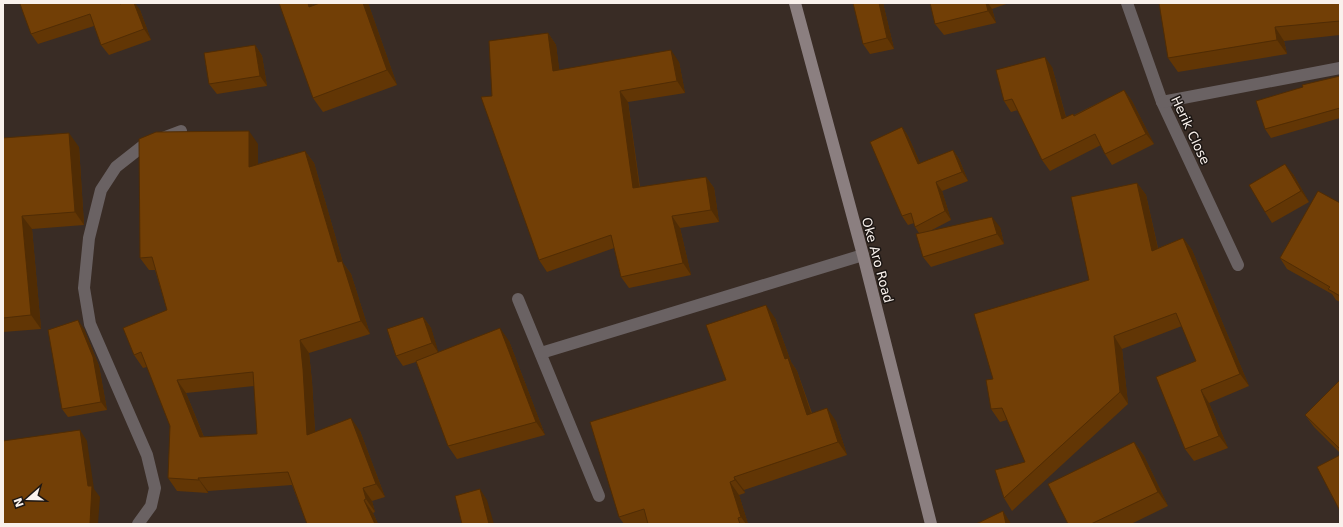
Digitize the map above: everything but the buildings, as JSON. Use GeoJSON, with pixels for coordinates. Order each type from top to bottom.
{"type":"FeatureCollection","features":[{"type":"Feature","properties":{"kind":"main road","name":"Oke Aro Road"},"geometry":{"type":"LineString","coordinates":[[795,3],[863,255],[931,524]]}},
{"type":"Feature","properties":{"kind":"street","name":"Herik Close"},"geometry":{"type":"LineString","coordinates":[[1127,3],[1162,102],[1238,265]]}},
{"type":"Feature","properties":{"kind":"street"},"geometry":{"type":"LineString","coordinates":[[1162,102],[1340,68]]}},
{"type":"Feature","properties":{"kind":"street"},"geometry":{"type":"LineString","coordinates":[[138,524],[151,506],[155,488],[147,455],[90,324],[84,288],[89,238],[101,190],[116,167],[144,145],[181,131]]}},
{"type":"Feature","properties":{"kind":"street"},"geometry":{"type":"LineString","coordinates":[[541,353],[863,255]]}},
{"type":"Feature","properties":{"kind":"street"},"geometry":{"type":"LineString","coordinates":[[518,299],[599,496]]}}]}
